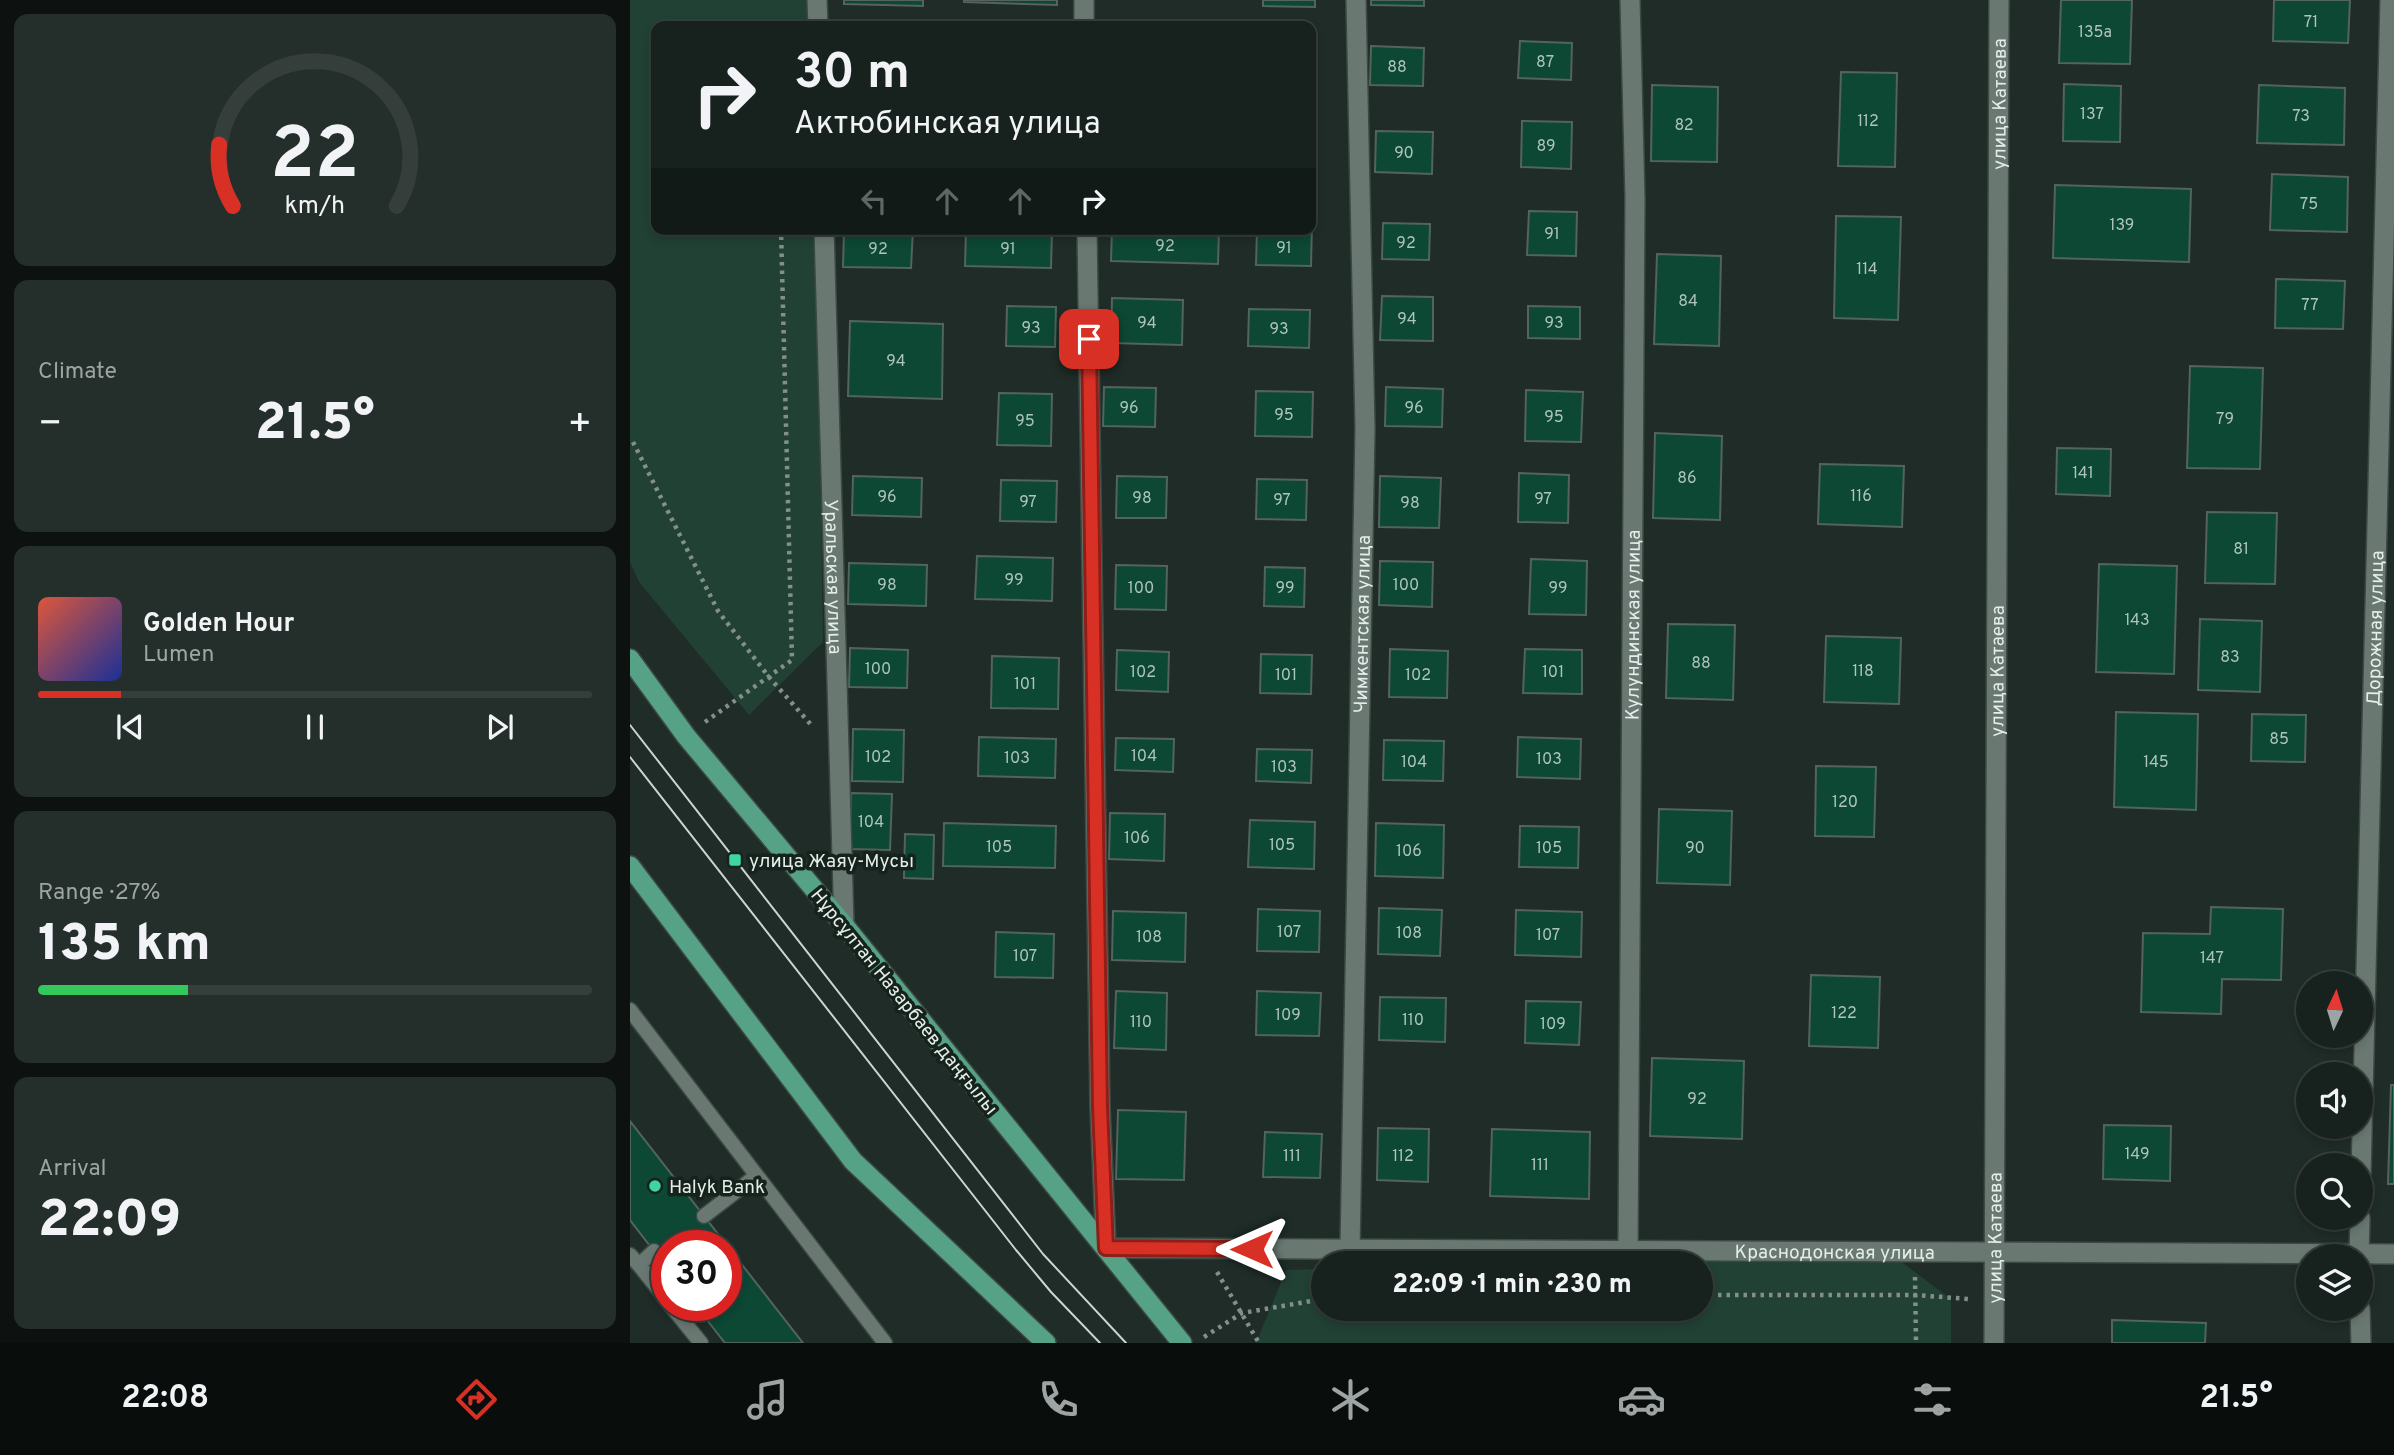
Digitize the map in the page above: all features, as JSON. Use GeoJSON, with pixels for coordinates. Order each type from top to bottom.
{"type":"FeatureCollection","features":[{"type":"Feature","properties":{"kind":"main road","name":"Нұрсұлтан Назарбаев даңғылы"},"geometry":{"type":"LineString","coordinates":[[630,659],[686,736],[844,925],[1182,1343]]}},
{"type":"Feature","properties":{"kind":"main road"},"geometry":{"type":"LineString","coordinates":[[630,866],[853,1161],[1046,1343]]}},
{"type":"Feature","properties":{"kind":"street"},"geometry":{"type":"LineString","coordinates":[[817,0],[818,21]]}},
{"type":"Feature","properties":{"kind":"street"},"geometry":{"type":"LineString","coordinates":[[1084,0],[1084,21]]}},
{"type":"Feature","properties":{"kind":"street","name":"Чимкентская улица"},"geometry":{"type":"LineString","coordinates":[[1350,1249],[1365,429],[1356,0]]}},
{"type":"Feature","properties":{"kind":"street","name":"Кулундинская улица"},"geometry":{"type":"LineString","coordinates":[[1628,1250],[1635,198],[1630,0]]}},
{"type":"Feature","properties":{"kind":"street","name":"улица Катаева"},"geometry":{"type":"LineString","coordinates":[[1994,1343],[1999,0]]}},
{"type":"Feature","properties":{"kind":"street","name":"Дорожная улица"},"geometry":{"type":"LineString","coordinates":[[2362,1153],[2390,0]]}},
{"type":"Feature","properties":{"kind":"street","name":"Уральская улица"},"geometry":{"type":"LineString","coordinates":[[824,235],[844,925]]}},
{"type":"Feature","properties":{"kind":"street"},"geometry":{"type":"LineString","coordinates":[[1087,235],[1100,1107],[1106,1248]]}},
{"type":"Feature","properties":{"kind":"street","name":"Краснодонская улица"},"geometry":{"type":"LineString","coordinates":[[1106,1248],[2296,1254]]}},
{"type":"Feature","properties":{"kind":"street","name":"Краснодонская улица"},"geometry":{"type":"LineString","coordinates":[[2373,1255],[2394,1254]]}},
{"type":"Feature","properties":{"kind":"street"},"geometry":{"type":"LineString","coordinates":[[2360,1321],[2361,1343]]}},
{"type":"Feature","properties":{"kind":"lane"},"geometry":{"type":"LineString","coordinates":[[630,1010],[886,1343]]}},
{"type":"Feature","properties":{"kind":"lane"},"geometry":{"type":"LineString","coordinates":[[704,1216],[756,1176]]}},
{"type":"Feature","properties":{"kind":"lane"},"geometry":{"type":"LineString","coordinates":[[651,1252],[634,1260],[651,1281]]}},
{"type":"Feature","properties":{"kind":"lane"},"geometry":{"type":"LineString","coordinates":[[682,1321],[697,1341]]}},
{"type":"Feature","properties":{"kind":"path"},"geometry":{"type":"LineString","coordinates":[[686,736],[792,660],[781,235]]}},
{"type":"Feature","properties":{"kind":"path"},"geometry":{"type":"LineString","coordinates":[[633,442],[718,611],[769,677],[839,756]]}},
{"type":"Feature","properties":{"kind":"path"},"geometry":{"type":"LineString","coordinates":[[1203,1248],[1259,1343]]}},
{"type":"Feature","properties":{"kind":"path"},"geometry":{"type":"LineString","coordinates":[[1915,1252],[1916,1343]]}},
{"type":"Feature","properties":{"kind":"path"},"geometry":{"type":"LineString","coordinates":[[1713,1295],[1915,1295],[1993,1300]]}},
{"type":"Feature","properties":{"kind":"path"},"geometry":{"type":"LineString","coordinates":[[1194,1343],[1242,1313],[1311,1301]]}},
{"type":"Feature","properties":{"kind":"green space"},"geometry":{"type":"Polygon","coordinates":[[[630,0],[814,0],[814,21],[651,21],[651,235],[817,235],[823,642],[749,715],[639,582],[630,562],[630,0]]]}},
{"type":"Feature","properties":{"kind":"green space"},"geometry":{"type":"Polygon","coordinates":[[[1895,1257],[1951,1299],[1951,1343],[1256,1343],[1286,1270],[1311,1269],[1311,1321],[1713,1321],[1713,1261],[1895,1257]]]}},
{"type":"Feature","properties":{"kind":"building"},"geometry":{"type":"Polygon","coordinates":[[[844,0],[923,0],[923,6],[844,4],[844,0]]]}},
{"type":"Feature","properties":{"kind":"building"},"geometry":{"type":"Polygon","coordinates":[[[1057,0],[1057,5],[964,2],[1057,0]]]}},
{"type":"Feature","properties":{"kind":"building"},"geometry":{"type":"Polygon","coordinates":[[[1263,0],[1315,0],[1315,7],[1263,6],[1263,0]]]}},
{"type":"Feature","properties":{"kind":"building"},"geometry":{"type":"Polygon","coordinates":[[[1371,0],[1424,0],[1424,6],[1371,5],[1371,0]]]}},
{"type":"Feature","properties":{"kind":"building"},"geometry":{"type":"Polygon","coordinates":[[[2061,0],[2132,0],[2130,64],[2059,63],[2061,0]]]}},
{"type":"Feature","properties":{"kind":"building"},"geometry":{"type":"Polygon","coordinates":[[[2274,0],[2350,0],[2348,43],[2273,41],[2274,0]]]}},
{"type":"Feature","properties":{"kind":"building"},"geometry":{"type":"Polygon","coordinates":[[[1520,41],[1572,43],[1571,80],[1518,78],[1520,41]]]}},
{"type":"Feature","properties":{"kind":"building"},"geometry":{"type":"Polygon","coordinates":[[[1371,46],[1424,48],[1423,86],[1370,85],[1371,46]]]}},
{"type":"Feature","properties":{"kind":"building"},"geometry":{"type":"Polygon","coordinates":[[[1841,72],[1897,73],[1895,167],[1838,166],[1841,72]]]}},
{"type":"Feature","properties":{"kind":"building"},"geometry":{"type":"Polygon","coordinates":[[[2064,84],[2121,86],[2120,142],[2063,141],[2064,84]]]}},
{"type":"Feature","properties":{"kind":"building"},"geometry":{"type":"Polygon","coordinates":[[[1652,85],[1718,87],[1717,162],[1651,161],[1652,85]]]}},
{"type":"Feature","properties":{"kind":"building"},"geometry":{"type":"Polygon","coordinates":[[[2259,85],[2345,88],[2344,145],[2257,143],[2259,85]]]}},
{"type":"Feature","properties":{"kind":"building"},"geometry":{"type":"Polygon","coordinates":[[[1522,121],[1572,122],[1571,169],[1521,167],[1522,121]]]}},
{"type":"Feature","properties":{"kind":"building"},"geometry":{"type":"Polygon","coordinates":[[[1376,131],[1433,132],[1432,174],[1375,172],[1376,131]]]}},
{"type":"Feature","properties":{"kind":"building"},"geometry":{"type":"Polygon","coordinates":[[[2272,174],[2348,177],[2347,232],[2270,230],[2272,174]]]}},
{"type":"Feature","properties":{"kind":"building"},"geometry":{"type":"Polygon","coordinates":[[[2055,185],[2191,189],[2189,262],[2053,258],[2055,185]]]}},
{"type":"Feature","properties":{"kind":"building"},"geometry":{"type":"Polygon","coordinates":[[[1529,211],[1577,212],[1576,256],[1527,255],[1529,211]]]}},
{"type":"Feature","properties":{"kind":"building"},"geometry":{"type":"Polygon","coordinates":[[[1836,216],[1901,217],[1898,320],[1834,318],[1836,216]]]}},
{"type":"Feature","properties":{"kind":"building"},"geometry":{"type":"Polygon","coordinates":[[[1383,223],[1430,224],[1429,260],[1382,259],[1383,223]]]}},
{"type":"Feature","properties":{"kind":"building"},"geometry":{"type":"Polygon","coordinates":[[[844,235],[913,235],[911,268],[843,267],[844,235]]]}},
{"type":"Feature","properties":{"kind":"building"},"geometry":{"type":"Polygon","coordinates":[[[966,235],[1052,235],[1051,268],[965,266],[966,235]]]}},
{"type":"Feature","properties":{"kind":"building"},"geometry":{"type":"Polygon","coordinates":[[[1112,235],[1219,235],[1218,264],[1111,261],[1112,235]]]}},
{"type":"Feature","properties":{"kind":"building"},"geometry":{"type":"Polygon","coordinates":[[[1257,235],[1312,235],[1311,266],[1256,265],[1257,235]]]}},
{"type":"Feature","properties":{"kind":"building"},"geometry":{"type":"Polygon","coordinates":[[[1657,254],[1721,256],[1719,346],[1654,344],[1657,254]]]}},
{"type":"Feature","properties":{"kind":"building"},"geometry":{"type":"Polygon","coordinates":[[[2276,279],[2345,281],[2343,329],[2275,328],[2276,279]]]}},
{"type":"Feature","properties":{"kind":"building"},"geometry":{"type":"Polygon","coordinates":[[[1382,296],[1433,297],[1433,341],[1380,340],[1382,296]]]}},
{"type":"Feature","properties":{"kind":"building"},"geometry":{"type":"Polygon","coordinates":[[[1112,298],[1183,300],[1182,345],[1111,343],[1112,298]]]}},
{"type":"Feature","properties":{"kind":"building"},"geometry":{"type":"Polygon","coordinates":[[[1007,306],[1056,307],[1055,347],[1006,346],[1007,306]]]}},
{"type":"Feature","properties":{"kind":"building"},"geometry":{"type":"Polygon","coordinates":[[[1528,306],[1580,307],[1580,339],[1528,338],[1528,306]]]}},
{"type":"Feature","properties":{"kind":"building"},"geometry":{"type":"Polygon","coordinates":[[[1249,309],[1310,310],[1309,348],[1248,346],[1249,309]]]}},
{"type":"Feature","properties":{"kind":"building"},"geometry":{"type":"Polygon","coordinates":[[[850,321],[943,324],[942,399],[848,396],[850,321]]]}},
{"type":"Feature","properties":{"kind":"building"},"geometry":{"type":"Polygon","coordinates":[[[2190,366],[2263,368],[2260,469],[2187,468],[2190,366]]]}},
{"type":"Feature","properties":{"kind":"building"},"geometry":{"type":"Polygon","coordinates":[[[1104,387],[1156,388],[1155,427],[1103,426],[1104,387]]]}},
{"type":"Feature","properties":{"kind":"building"},"geometry":{"type":"Polygon","coordinates":[[[1386,387],[1443,389],[1442,427],[1385,426],[1386,387]]]}},
{"type":"Feature","properties":{"kind":"building"},"geometry":{"type":"Polygon","coordinates":[[[1526,390],[1583,392],[1581,442],[1525,441],[1526,390]]]}},
{"type":"Feature","properties":{"kind":"building"},"geometry":{"type":"Polygon","coordinates":[[[1256,391],[1313,392],[1312,437],[1255,436],[1256,391]]]}},
{"type":"Feature","properties":{"kind":"building"},"geometry":{"type":"Polygon","coordinates":[[[999,393],[1052,394],[1051,446],[997,445],[999,393]]]}},
{"type":"Feature","properties":{"kind":"building"},"geometry":{"type":"Polygon","coordinates":[[[1655,433],[1722,436],[1720,520],[1653,518],[1655,433]]]}},
{"type":"Feature","properties":{"kind":"building"},"geometry":{"type":"Polygon","coordinates":[[[2057,448],[2111,449],[2110,496],[2056,494],[2057,448]]]}},
{"type":"Feature","properties":{"kind":"building"},"geometry":{"type":"Polygon","coordinates":[[[1820,464],[1904,466],[1902,527],[1818,524],[1820,464]]]}},
{"type":"Feature","properties":{"kind":"building"},"geometry":{"type":"Polygon","coordinates":[[[1519,473],[1569,475],[1568,523],[1518,522],[1519,473]]]}},
{"type":"Feature","properties":{"kind":"building"},"geometry":{"type":"Polygon","coordinates":[[[853,476],[922,478],[921,517],[852,515],[853,476]]]}},
{"type":"Feature","properties":{"kind":"building"},"geometry":{"type":"Polygon","coordinates":[[[1117,476],[1167,477],[1166,518],[1116,518],[1117,476]]]}},
{"type":"Feature","properties":{"kind":"building"},"geometry":{"type":"Polygon","coordinates":[[[1380,476],[1441,478],[1439,528],[1379,527],[1380,476]]]}},
{"type":"Feature","properties":{"kind":"building"},"geometry":{"type":"Polygon","coordinates":[[[1257,479],[1307,480],[1306,520],[1256,519],[1257,479]]]}},
{"type":"Feature","properties":{"kind":"building"},"geometry":{"type":"Polygon","coordinates":[[[1001,480],[1057,481],[1056,522],[1000,521],[1001,480]]]}},
{"type":"Feature","properties":{"kind":"building"},"geometry":{"type":"Polygon","coordinates":[[[2207,512],[2277,513],[2275,584],[2205,583],[2207,512]]]}},
{"type":"Feature","properties":{"kind":"building"},"geometry":{"type":"Polygon","coordinates":[[[977,556],[1053,558],[1052,601],[975,599],[977,556]]]}},
{"type":"Feature","properties":{"kind":"building"},"geometry":{"type":"Polygon","coordinates":[[[1531,559],[1587,561],[1586,615],[1529,614],[1531,559]]]}},
{"type":"Feature","properties":{"kind":"building"},"geometry":{"type":"Polygon","coordinates":[[[1380,561],[1433,562],[1432,607],[1379,605],[1380,561]]]}},
{"type":"Feature","properties":{"kind":"building"},"geometry":{"type":"Polygon","coordinates":[[[849,563],[927,565],[926,606],[848,604],[849,563]]]}},
{"type":"Feature","properties":{"kind":"building"},"geometry":{"type":"Polygon","coordinates":[[[2099,564],[2177,566],[2174,674],[2096,672],[2099,564]]]}},
{"type":"Feature","properties":{"kind":"building"},"geometry":{"type":"Polygon","coordinates":[[[1116,565],[1167,566],[1166,610],[1115,609],[1116,565]]]}},
{"type":"Feature","properties":{"kind":"building"},"geometry":{"type":"Polygon","coordinates":[[[1265,567],[1305,568],[1304,607],[1264,606],[1265,567]]]}},
{"type":"Feature","properties":{"kind":"building"},"geometry":{"type":"Polygon","coordinates":[[[2200,619],[2262,621],[2260,692],[2198,690],[2200,619]]]}},
{"type":"Feature","properties":{"kind":"building"},"geometry":{"type":"Polygon","coordinates":[[[1668,624],[1735,625],[1733,700],[1666,698],[1668,624]]]}},
{"type":"Feature","properties":{"kind":"building"},"geometry":{"type":"Polygon","coordinates":[[[1826,636],[1901,638],[1899,704],[1824,702],[1826,636]]]}},
{"type":"Feature","properties":{"kind":"building"},"geometry":{"type":"Polygon","coordinates":[[[850,648],[908,650],[907,688],[849,687],[850,648]]]}},
{"type":"Feature","properties":{"kind":"building"},"geometry":{"type":"Polygon","coordinates":[[[1390,649],[1448,651],[1447,698],[1389,697],[1390,649]]]}},
{"type":"Feature","properties":{"kind":"building"},"geometry":{"type":"Polygon","coordinates":[[[1525,649],[1582,650],[1582,694],[1523,693],[1525,649]]]}},
{"type":"Feature","properties":{"kind":"building"},"geometry":{"type":"Polygon","coordinates":[[[1117,650],[1169,652],[1168,692],[1116,690],[1117,650]]]}},
{"type":"Feature","properties":{"kind":"building"},"geometry":{"type":"Polygon","coordinates":[[[1261,654],[1312,655],[1311,694],[1260,693],[1261,654]]]}},
{"type":"Feature","properties":{"kind":"building"},"geometry":{"type":"Polygon","coordinates":[[[992,656],[1059,658],[1058,709],[991,708],[992,656]]]}},
{"type":"Feature","properties":{"kind":"building"},"geometry":{"type":"Polygon","coordinates":[[[2116,712],[2198,714],[2196,810],[2114,807],[2116,712]]]}},
{"type":"Feature","properties":{"kind":"building"},"geometry":{"type":"Polygon","coordinates":[[[2252,714],[2306,715],[2305,762],[2251,761],[2252,714]]]}},
{"type":"Feature","properties":{"kind":"building"},"geometry":{"type":"Polygon","coordinates":[[[853,729],[904,730],[903,782],[852,781],[853,729]]]}},
{"type":"Feature","properties":{"kind":"building"},"geometry":{"type":"Polygon","coordinates":[[[979,737],[1056,739],[1055,778],[978,776],[979,737]]]}},
{"type":"Feature","properties":{"kind":"building"},"geometry":{"type":"Polygon","coordinates":[[[1518,737],[1581,739],[1580,779],[1517,777],[1518,737]]]}},
{"type":"Feature","properties":{"kind":"building"},"geometry":{"type":"Polygon","coordinates":[[[1116,738],[1174,739],[1173,772],[1115,770],[1116,738]]]}},
{"type":"Feature","properties":{"kind":"building"},"geometry":{"type":"Polygon","coordinates":[[[1384,740],[1444,741],[1443,781],[1383,780],[1384,740]]]}},
{"type":"Feature","properties":{"kind":"building"},"geometry":{"type":"Polygon","coordinates":[[[1257,749],[1312,750],[1311,783],[1256,781],[1257,749]]]}},
{"type":"Feature","properties":{"kind":"building"},"geometry":{"type":"Polygon","coordinates":[[[1816,766],[1876,767],[1874,837],[1815,836],[1816,766]]]}},
{"type":"Feature","properties":{"kind":"building"},"geometry":{"type":"Polygon","coordinates":[[[851,793],[892,794],[890,850],[850,849],[851,793]]]}},
{"type":"Feature","properties":{"kind":"building"},"geometry":{"type":"Polygon","coordinates":[[[1659,809],[1732,811],[1730,885],[1657,883],[1659,809]]]}},
{"type":"Feature","properties":{"kind":"building"},"geometry":{"type":"Polygon","coordinates":[[[1110,813],[1165,814],[1164,861],[1109,859],[1110,813]]]}},
{"type":"Feature","properties":{"kind":"building"},"geometry":{"type":"Polygon","coordinates":[[[1250,820],[1315,822],[1314,869],[1248,867],[1250,820]]]}},
{"type":"Feature","properties":{"kind":"building"},"geometry":{"type":"Polygon","coordinates":[[[944,823],[1056,826],[1055,868],[943,866],[944,823]]]}},
{"type":"Feature","properties":{"kind":"building"},"geometry":{"type":"Polygon","coordinates":[[[1376,823],[1444,825],[1443,878],[1375,876],[1376,823]]]}},
{"type":"Feature","properties":{"kind":"building"},"geometry":{"type":"Polygon","coordinates":[[[1520,826],[1579,827],[1578,868],[1519,867],[1520,826]]]}},
{"type":"Feature","properties":{"kind":"building"},"geometry":{"type":"Polygon","coordinates":[[[905,834],[934,835],[933,879],[904,878],[905,834]]]}},
{"type":"Feature","properties":{"kind":"building"},"geometry":{"type":"Polygon","coordinates":[[[2211,907],[2283,909],[2281,980],[2222,979],[2221,1014],[2141,1012],[2143,933],[2210,934],[2211,907]]]}},
{"type":"Feature","properties":{"kind":"building"},"geometry":{"type":"Polygon","coordinates":[[[1379,908],[1442,910],[1440,956],[1378,954],[1379,908]]]}},
{"type":"Feature","properties":{"kind":"building"},"geometry":{"type":"Polygon","coordinates":[[[1258,909],[1320,911],[1319,952],[1257,951],[1258,909]]]}},
{"type":"Feature","properties":{"kind":"building"},"geometry":{"type":"Polygon","coordinates":[[[1516,910],[1582,912],[1581,957],[1515,955],[1516,910]]]}},
{"type":"Feature","properties":{"kind":"building"},"geometry":{"type":"Polygon","coordinates":[[[1113,911],[1186,913],[1185,962],[1112,960],[1113,911]]]}},
{"type":"Feature","properties":{"kind":"building"},"geometry":{"type":"Polygon","coordinates":[[[996,932],[1054,934],[1053,978],[995,977],[996,932]]]}},
{"type":"Feature","properties":{"kind":"building"},"geometry":{"type":"Polygon","coordinates":[[[1811,975],[1880,977],[1878,1048],[1809,1046],[1811,975]]]}},
{"type":"Feature","properties":{"kind":"building"},"geometry":{"type":"Polygon","coordinates":[[[1116,991],[1167,993],[1166,1050],[1114,1048],[1116,991]]]}},
{"type":"Feature","properties":{"kind":"building"},"geometry":{"type":"Polygon","coordinates":[[[1257,991],[1321,993],[1319,1036],[1256,1035],[1257,991]]]}},
{"type":"Feature","properties":{"kind":"building"},"geometry":{"type":"Polygon","coordinates":[[[1380,997],[1446,998],[1445,1042],[1379,1040],[1380,997]]]}},
{"type":"Feature","properties":{"kind":"building"},"geometry":{"type":"Polygon","coordinates":[[[1526,1001],[1581,1002],[1579,1045],[1525,1043],[1526,1001]]]}},
{"type":"Feature","properties":{"kind":"building"},"geometry":{"type":"Polygon","coordinates":[[[1652,1058],[1744,1061],[1742,1139],[1650,1136],[1652,1058]]]}},
{"type":"Feature","properties":{"kind":"building"},"geometry":{"type":"Polygon","coordinates":[[[2391,1085],[2394,1085],[2394,1184],[2388,1184],[2391,1085]]]}},
{"type":"Feature","properties":{"kind":"building"},"geometry":{"type":"Polygon","coordinates":[[[1118,1110],[1186,1112],[1184,1180],[1116,1179],[1118,1110]]]}},
{"type":"Feature","properties":{"kind":"building"},"geometry":{"type":"Polygon","coordinates":[[[630,1121],[715,1230],[651,1230],[651,1247],[630,1220],[630,1121]]]}},
{"type":"Feature","properties":{"kind":"building"},"geometry":{"type":"Polygon","coordinates":[[[2104,1125],[2171,1126],[2170,1181],[2103,1179],[2104,1125]]]}},
{"type":"Feature","properties":{"kind":"building"},"geometry":{"type":"Polygon","coordinates":[[[1378,1128],[1429,1129],[1428,1182],[1377,1180],[1378,1128]]]}},
{"type":"Feature","properties":{"kind":"building"},"geometry":{"type":"Polygon","coordinates":[[[1492,1129],[1590,1132],[1589,1199],[1490,1196],[1492,1129]]]}},
{"type":"Feature","properties":{"kind":"building"},"geometry":{"type":"Polygon","coordinates":[[[1265,1132],[1322,1134],[1320,1178],[1263,1177],[1265,1132]]]}},
{"type":"Feature","properties":{"kind":"building"},"geometry":{"type":"Polygon","coordinates":[[[742,1265],[803,1343],[725,1343],[708,1321],[742,1321],[742,1265]]]}},
{"type":"Feature","properties":{"kind":"building"},"geometry":{"type":"Polygon","coordinates":[[[2112,1320],[2206,1323],[2205,1343],[2112,1343],[2112,1320]]]}},
{"type":"Feature","properties":{"kind":"tram line"},"geometry":{"type":"LineString","coordinates":[[630,725],[1043,1254],[1126,1343]]}},
{"type":"Feature","properties":{"kind":"tram line"},"geometry":{"type":"LineString","coordinates":[[630,757],[1016,1250],[1051,1292],[1100,1343]]}},
{"type":"Feature","properties":{"kind":"place","name":"улица Жаяу-Мусы"},"geometry":{"type":"Point","coordinates":[735,860]}},
{"type":"Feature","properties":{"kind":"place","name":"Halyk Bank"},"geometry":{"type":"Point","coordinates":[655,1186]}},
{"type":"Feature","properties":{"kind":"route"},"geometry":{"type":"LineString","coordinates":[[1089,339],[1100,1107],[1106,1248],[1252,1249]]}}]}
